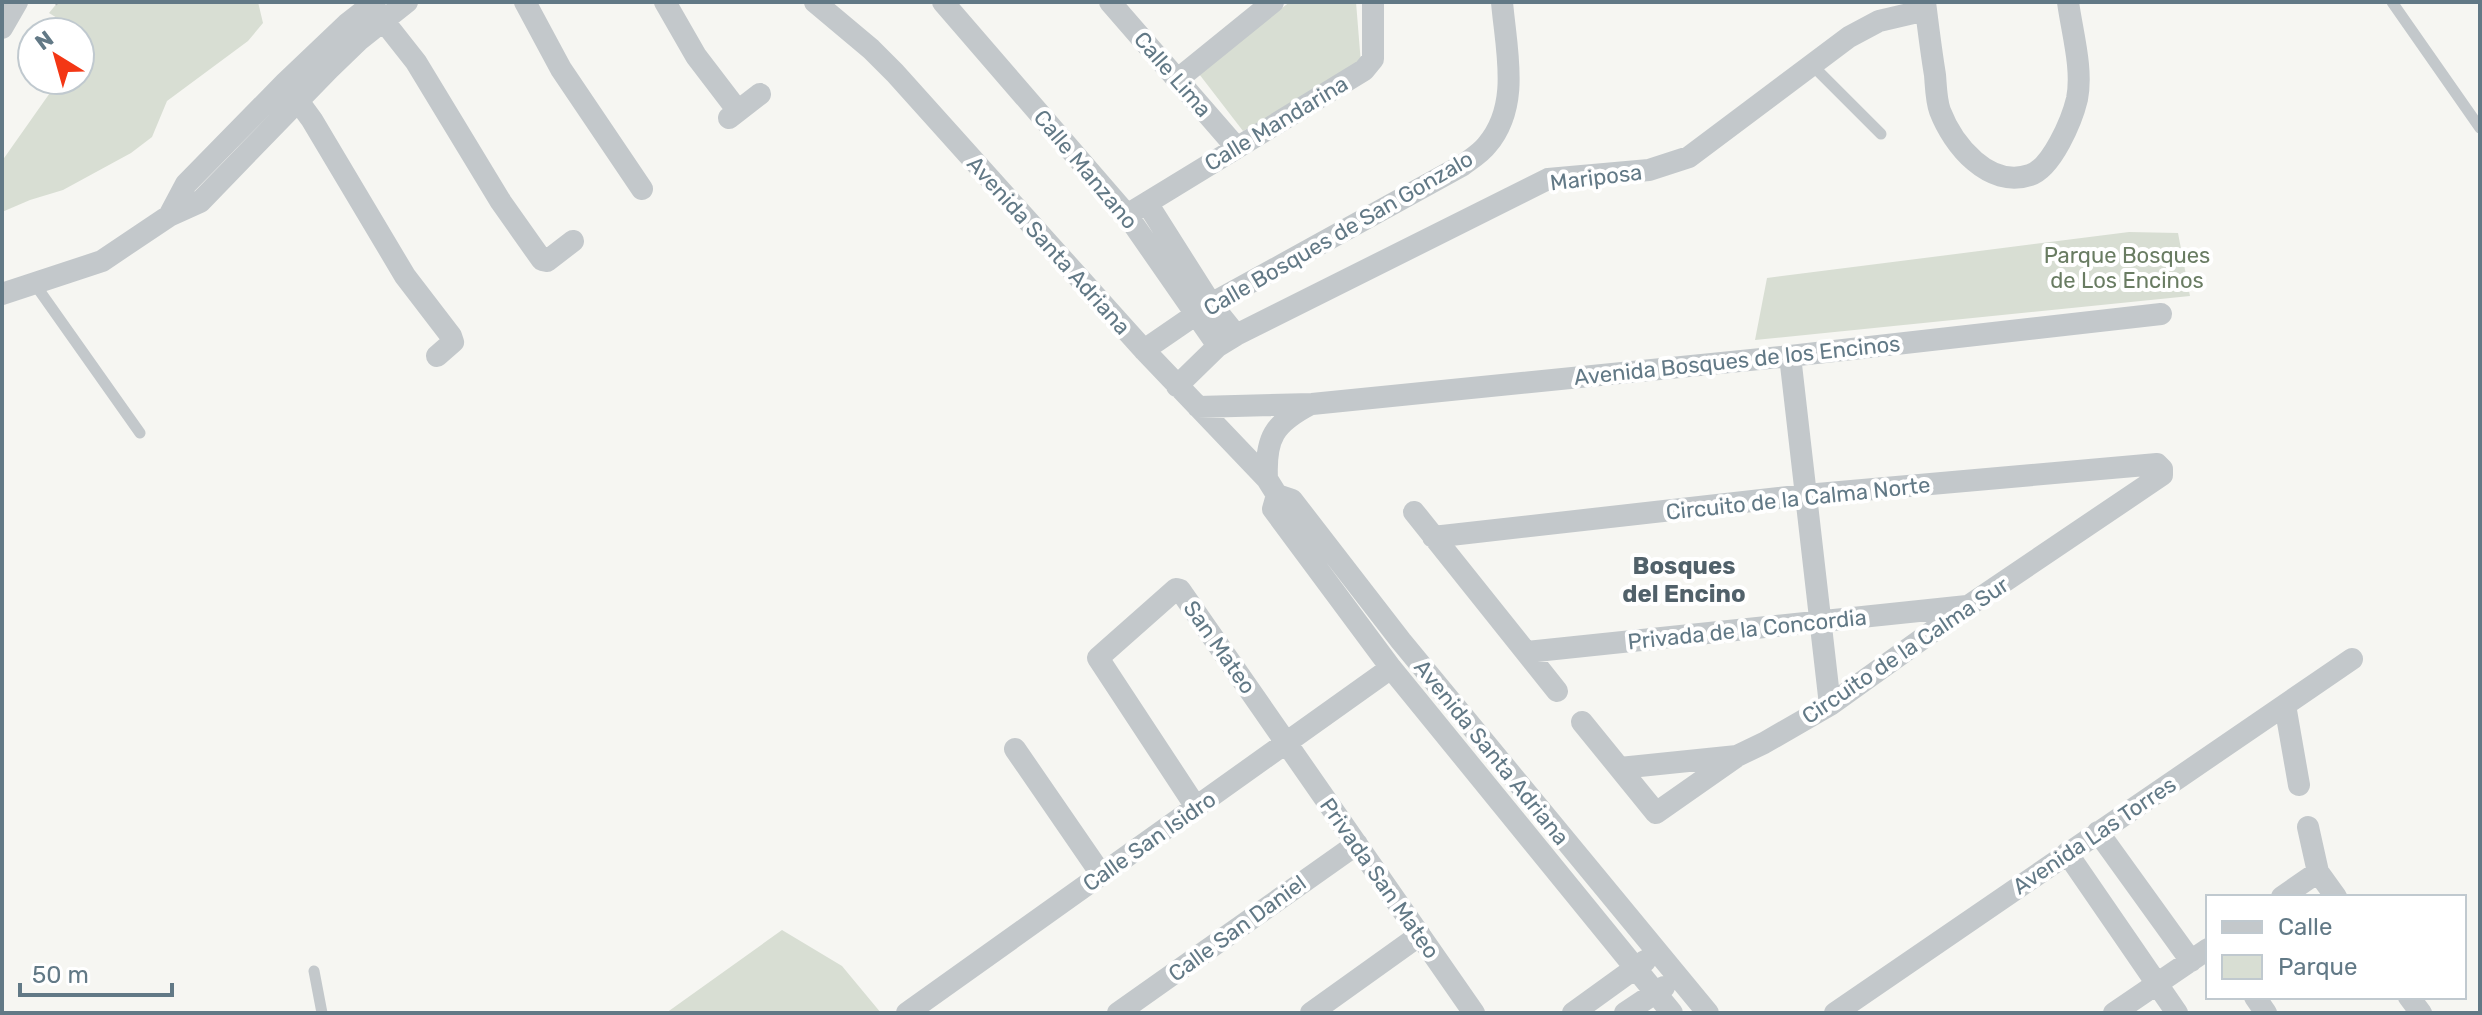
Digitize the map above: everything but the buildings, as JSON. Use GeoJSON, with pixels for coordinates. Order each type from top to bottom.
{"type":"FeatureCollection","features":[{"type":"Feature","properties":{"kind":"street"},"geometry":{"type":"LineString","coordinates":[[2,28],[17,2]]}},
{"type":"Feature","properties":{"kind":"street"},"geometry":{"type":"LineString","coordinates":[[2,294],[102,261],[169,216],[186,184],[292,91],[347,24],[377,9],[407,2]]}},
{"type":"Feature","properties":{"kind":"street"},"geometry":{"type":"LineString","coordinates":[[525,2],[561,69],[639,191]]}},
{"type":"Feature","properties":{"kind":"street"},"geometry":{"type":"LineString","coordinates":[[665,2],[734,115],[760,94]]}},
{"type":"Feature","properties":{"kind":"street","name":"Avenida Santa Adriana"},"geometry":{"type":"LineString","coordinates":[[815,2],[895,73],[1177,386],[1272,487],[1292,500],[1375,609],[1708,1013]]}},
{"type":"Feature","properties":{"kind":"street","name":"Calle Manzano"},"geometry":{"type":"LineString","coordinates":[[943,2],[1127,215],[1227,340]]}},
{"type":"Feature","properties":{"kind":"street","name":"Calle Lima"},"geometry":{"type":"LineString","coordinates":[[1110,2],[1236,147]]}},
{"type":"Feature","properties":{"kind":"street"},"geometry":{"type":"LineString","coordinates":[[1178,79],[1273,2]]}},
{"type":"Feature","properties":{"kind":"street","name":"Calle Mandarina"},"geometry":{"type":"LineString","coordinates":[[1127,215],[1364,70],[1373,59],[1373,2]]}},
{"type":"Feature","properties":{"kind":"street","name":"Calle Bosques de San Gonzalo"},"geometry":{"type":"LineString","coordinates":[[1144,350],[1204,308],[1463,165],[1486,147],[1501,124],[1509,89],[1502,2]]}},
{"type":"Feature","properties":{"kind":"street"},"geometry":{"type":"LineString","coordinates":[[1926,6],[1939,108],[1947,125],[1959,147],[1970,158],[2008,179],[2033,175],[2052,156],[2072,116],[2078,79],[2068,2]]}},
{"type":"Feature","properties":{"kind":"street","name":"Mariposa"},"geometry":{"type":"LineString","coordinates":[[1177,386],[1227,340],[1548,179],[1649,170],[1689,157],[1849,37],[1879,21],[1926,6]]}},
{"type":"Feature","properties":{"kind":"street"},"geometry":{"type":"LineString","coordinates":[[377,9],[422,71],[481,169],[542,260],[547,261],[573,241]]}},
{"type":"Feature","properties":{"kind":"street"},"geometry":{"type":"LineString","coordinates":[[292,91],[405,276],[451,336],[453,342],[437,356]]}},
{"type":"Feature","properties":{"kind":"street","name":"Calle Manzano"},"geometry":{"type":"LineString","coordinates":[[1147,203],[1204,308]]}},
{"type":"Feature","properties":{"kind":"street","name":"Avenida Bosques de los Encinos"},"geometry":{"type":"LineString","coordinates":[[1198,407],[1312,404],[1790,356],[2161,314]]}},
{"type":"Feature","properties":{"kind":"street"},"geometry":{"type":"LineString","coordinates":[[1790,356],[1830,705]]}},
{"type":"Feature","properties":{"kind":"street","name":"Avenida Bosques de los Encinos"},"geometry":{"type":"LineString","coordinates":[[1272,487],[1268,443],[1274,432],[1293,413],[1312,404]]}},
{"type":"Feature","properties":{"kind":"street","name":"Circuito de la Calma Norte"},"geometry":{"type":"LineString","coordinates":[[1433,537],[1806,495],[2157,464],[2162,469]]}},
{"type":"Feature","properties":{"kind":"street","name":"Circuito de la Calma Sur"},"geometry":{"type":"LineString","coordinates":[[1620,768],[1737,756],[1830,705],[1968,606],[2162,475],[2162,469]]}},
{"type":"Feature","properties":{"kind":"street","name":"Avenida Santa Adriana"},"geometry":{"type":"LineString","coordinates":[[1272,487],[1273,509],[1391,668],[1672,1013]]}},
{"type":"Feature","properties":{"kind":"street"},"geometry":{"type":"LineString","coordinates":[[1414,512],[1557,691]]}},
{"type":"Feature","properties":{"kind":"street","name":"San Mateo"},"geometry":{"type":"LineString","coordinates":[[1196,807],[1098,658],[1172,591],[1180,590],[1286,743]]}},
{"type":"Feature","properties":{"kind":"street","name":"Privada de la Concordia"},"geometry":{"type":"LineString","coordinates":[[1527,652],[1968,606]]}},
{"type":"Feature","properties":{"kind":"street","name":"Avenida Las Torres"},"geometry":{"type":"LineString","coordinates":[[1835,1013],[2352,659]]}},
{"type":"Feature","properties":{"kind":"street","name":"Calle San Isidro"},"geometry":{"type":"LineString","coordinates":[[907,1013],[1391,668]]}},
{"type":"Feature","properties":{"kind":"street"},"geometry":{"type":"LineString","coordinates":[[2285,705],[2299,785]]}},
{"type":"Feature","properties":{"kind":"street"},"geometry":{"type":"LineString","coordinates":[[1582,722],[1656,813],[1737,756]]}},
{"type":"Feature","properties":{"kind":"street","name":"Privada San Mateo"},"geometry":{"type":"LineString","coordinates":[[1286,743],[1474,1013]]}},
{"type":"Feature","properties":{"kind":"street"},"geometry":{"type":"LineString","coordinates":[[1015,749],[1101,874]]}},
{"type":"Feature","properties":{"kind":"street"},"geometry":{"type":"LineString","coordinates":[[2308,827],[2318,872],[2335,895]]}},
{"type":"Feature","properties":{"kind":"street"},"geometry":{"type":"LineString","coordinates":[[2098,832],[2199,955],[2114,1013]]}},
{"type":"Feature","properties":{"kind":"street","name":"Calle San Daniel"},"geometry":{"type":"LineString","coordinates":[[1118,1013],[1357,844]]}},
{"type":"Feature","properties":{"kind":"street"},"geometry":{"type":"LineString","coordinates":[[2067,853],[2177,1013]]}},
{"type":"Feature","properties":{"kind":"street"},"geometry":{"type":"LineString","coordinates":[[2285,895],[2318,872]]}},
{"type":"Feature","properties":{"kind":"street"},"geometry":{"type":"LineString","coordinates":[[1311,1013],[1420,935]]}},
{"type":"Feature","properties":{"kind":"street"},"geometry":{"type":"LineString","coordinates":[[1573,1013],[1635,970],[1655,952]]}},
{"type":"Feature","properties":{"kind":"street"},"geometry":{"type":"LineString","coordinates":[[1625,1013],[1676,977]]}},
{"type":"Feature","properties":{"kind":"lane"},"geometry":{"type":"LineString","coordinates":[[2392,2],[2480,128]]}},
{"type":"Feature","properties":{"kind":"lane"},"geometry":{"type":"LineString","coordinates":[[1812,65],[1881,134]]}},
{"type":"Feature","properties":{"kind":"lane"},"geometry":{"type":"LineString","coordinates":[[34,283],[140,433]]}},
{"type":"Feature","properties":{"kind":"lane"},"geometry":{"type":"LineString","coordinates":[[314,971],[322,1013]]}},
{"type":"Feature","properties":{"kind":"green space"},"geometry":{"type":"Polygon","coordinates":[[[58,2],[258,2],[263,23],[248,41],[167,101],[152,137],[131,153],[63,190],[2,212],[2,161],[48,96],[96,96],[96,16],[54,16],[49,13],[58,2]]]}},
{"type":"Feature","properties":{"kind":"green space"},"geometry":{"type":"Polygon","coordinates":[[[1290,2],[1356,2],[1361,64],[1243,131],[1196,70],[1290,2]]]}},
{"type":"Feature","properties":{"kind":"green space","name":"Parque Bosques de Los Encinos"},"geometry":{"type":"Polygon","coordinates":[[[2129,232],[2178,233],[2190,296],[1755,340],[1767,278],[2129,232]]]}},
{"type":"Feature","properties":{"kind":"green space"},"geometry":{"type":"Polygon","coordinates":[[[782,930],[842,966],[881,1013],[666,1013],[782,930]]]}},
{"type":"Feature","properties":{"kind":"district","name":"Bosques del Encino"},"geometry":{"type":"Point","coordinates":[1684,580]}}]}
